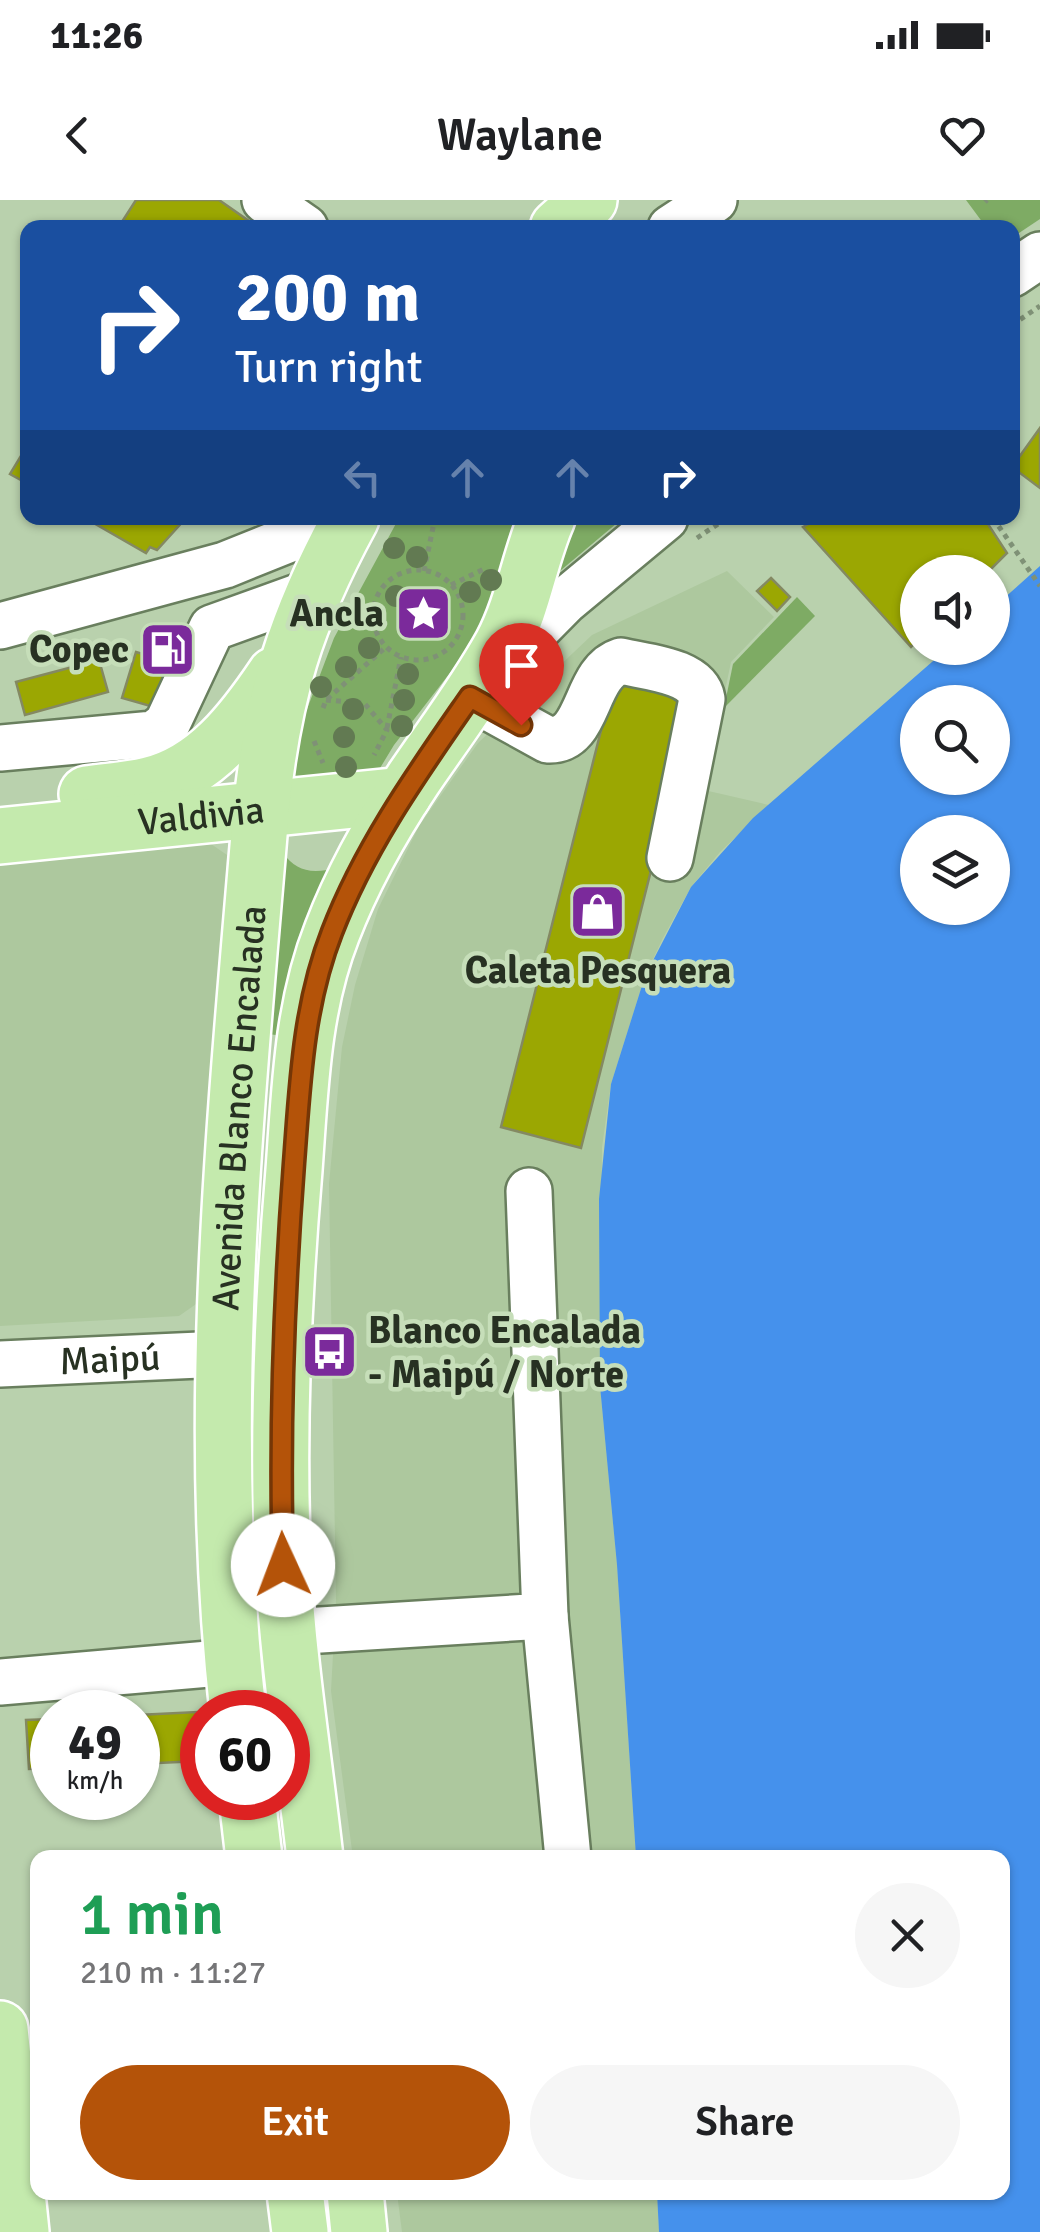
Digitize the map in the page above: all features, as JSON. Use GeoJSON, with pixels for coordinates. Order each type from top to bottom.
{"type":"FeatureCollection","features":[{"type":"Feature","properties":{"kind":"main road"},"geometry":{"type":"LineString","coordinates":[[567,220],[589,200]]}},
{"type":"Feature","properties":{"kind":"main road"},"geometry":{"type":"LineString","coordinates":[[598,220],[614,200]]}},
{"type":"Feature","properties":{"kind":"main road","name":"Avenida Blanco Encalada"},"geometry":{"type":"LineString","coordinates":[[235,1687],[223,1518],[222,1354],[261,811],[268,741],[289,654],[316,584],[347,525]]}},
{"type":"Feature","properties":{"kind":"main road","name":"Avenida Blanco Encalada"},"geometry":{"type":"LineString","coordinates":[[295,1690],[282,1518],[284,1359],[303,1048],[314,990],[331,934],[371,848],[384,783],[470,697],[514,618],[530,573],[537,528]]}},
{"type":"Feature","properties":{"kind":"main road","name":"Valdivia"},"geometry":{"type":"LineString","coordinates":[[0,808],[150,785],[190,768],[242,720],[289,654]]}},
{"type":"Feature","properties":{"kind":"main road","name":"Valdivia"},"geometry":{"type":"LineString","coordinates":[[0,836],[261,811],[384,783]]}},
{"type":"Feature","properties":{"kind":"main road"},"geometry":{"type":"LineString","coordinates":[[235,1687],[262,1672],[286,1690]]}},
{"type":"Feature","properties":{"kind":"main road","name":"Avenida Blanco Encalada"},"geometry":{"type":"LineString","coordinates":[[310,1816],[314,1850]]}},
{"type":"Feature","properties":{"kind":"main road"},"geometry":{"type":"LineString","coordinates":[[250,1820],[253,1850]]}},
{"type":"Feature","properties":{"kind":"main road"},"geometry":{"type":"LineString","coordinates":[[0,2029],[17,2160],[21,2232]]}},
{"type":"Feature","properties":{"kind":"main road"},"geometry":{"type":"LineString","coordinates":[[296,2200],[300,2232]]}},
{"type":"Feature","properties":{"kind":"main road"},"geometry":{"type":"LineString","coordinates":[[356,2200],[359,2232]]}},
{"type":"Feature","properties":{"kind":"street"},"geometry":{"type":"LineString","coordinates":[[265,200],[294,220]]}},
{"type":"Feature","properties":{"kind":"street"},"geometry":{"type":"LineString","coordinates":[[683,220],[714,200]]}},
{"type":"Feature","properties":{"kind":"street"},"geometry":{"type":"LineString","coordinates":[[704,220],[725,200]]}},
{"type":"Feature","properties":{"kind":"street"},"geometry":{"type":"LineString","coordinates":[[1022,293],[1040,256]]}},
{"type":"Feature","properties":{"kind":"street"},"geometry":{"type":"LineString","coordinates":[[0,626],[225,565],[325,525]]}},
{"type":"Feature","properties":{"kind":"street"},"geometry":{"type":"LineString","coordinates":[[657,525],[565,601],[470,697],[548,740],[557,740],[573,731],[600,676],[613,663],[620,660],[688,678],[698,687],[702,699],[670,858]]}},
{"type":"Feature","properties":{"kind":"street"},"geometry":{"type":"LineString","coordinates":[[225,565],[293,569],[316,584]]}},
{"type":"Feature","properties":{"kind":"street"},"geometry":{"type":"LineString","coordinates":[[0,748],[154,734],[167,724],[212,628],[316,584]]}},
{"type":"Feature","properties":{"kind":"street"},"geometry":{"type":"LineString","coordinates":[[529,1191],[545,1616],[567,1850]]}},
{"type":"Feature","properties":{"kind":"street","name":"Maipú"},"geometry":{"type":"LineString","coordinates":[[0,1364],[222,1354]]}},
{"type":"Feature","properties":{"kind":"street"},"geometry":{"type":"LineString","coordinates":[[288,1632],[545,1616]]}},
{"type":"Feature","properties":{"kind":"street"},"geometry":{"type":"LineString","coordinates":[[0,1682],[235,1687]]}},
{"type":"Feature","properties":{"kind":"path"},"geometry":{"type":"LineString","coordinates":[[1022,293],[1040,306]]}},
{"type":"Feature","properties":{"kind":"path"},"geometry":{"type":"LineString","coordinates":[[1022,293],[1040,316]]}},
{"type":"Feature","properties":{"kind":"path"},"geometry":{"type":"LineString","coordinates":[[424,571],[433,525]]}},
{"type":"Feature","properties":{"kind":"path"},"geometry":{"type":"LineString","coordinates":[[999,525],[1040,586]]}},
{"type":"Feature","properties":{"kind":"path"},"geometry":{"type":"LineString","coordinates":[[424,571],[455,590],[462,620],[458,634],[437,656],[422,660],[401,657],[386,647],[376,632],[374,603],[390,580],[403,572],[424,571]]}},
{"type":"Feature","properties":{"kind":"path"},"geometry":{"type":"LineString","coordinates":[[319,719],[326,700],[386,647]]}},
{"type":"Feature","properties":{"kind":"path"},"geometry":{"type":"LineString","coordinates":[[384,783],[387,730],[401,657]]}},
{"type":"Feature","properties":{"kind":"path"},"geometry":{"type":"LineString","coordinates":[[326,700],[364,703],[387,730]]}},
{"type":"Feature","properties":{"kind":"path"},"geometry":{"type":"LineString","coordinates":[[312,737],[326,770]]}},
{"type":"Feature","properties":{"kind":"shaded area"},"geometry":{"type":"Polygon","coordinates":[[[727,571],[774,617],[731,662],[704,790],[769,805],[720,852],[691,887],[663,938],[645,976],[611,1084],[602,1147],[600,1386],[617,1565],[636,1850],[352,1850],[331,1691],[336,1600],[329,1184],[342,1047],[355,985],[378,909],[419,826],[478,743],[592,635],[727,571]]]}},
{"type":"Feature","properties":{"kind":"shaded area"},"geometry":{"type":"Polygon","coordinates":[[[211,844],[227,855],[199,1302],[179,1316],[0,1326],[0,859],[211,844]]]}},
{"type":"Feature","properties":{"kind":"shaded area"},"geometry":{"type":"Polygon","coordinates":[[[398,2200],[657,2200],[659,2232],[402,2232],[398,2200]]]}},
{"type":"Feature","properties":{"kind":"green space"},"geometry":{"type":"Polygon","coordinates":[[[966,200],[1040,200],[1040,219],[1020,232],[1020,220],[981,220],[966,200]]]}},
{"type":"Feature","properties":{"kind":"green space"},"geometry":{"type":"Polygon","coordinates":[[[395,525],[519,525],[521,529],[481,633],[394,745],[374,778],[299,785],[292,770],[301,725],[334,638],[395,525]]]}},
{"type":"Feature","properties":{"kind":"green space"},"geometry":{"type":"Polygon","coordinates":[[[560,525],[615,525],[554,576],[560,525]]]}},
{"type":"Feature","properties":{"kind":"green space"},"geometry":{"type":"Polygon","coordinates":[[[797,597],[815,616],[724,708],[733,664],[797,597]]]}},
{"type":"Feature","properties":{"kind":"green space"},"geometry":{"type":"Polygon","coordinates":[[[282,852],[302,868],[327,870],[296,951],[276,1035],[268,1034],[282,852]]]}},
{"type":"Feature","properties":{"kind":"water"},"geometry":{"type":"Polygon","coordinates":[[[1040,566],[1040,2232],[659,2232],[657,2200],[1010,2200],[1010,1850],[636,1850],[617,1565],[600,1386],[599,1199],[611,1084],[645,976],[691,887],[753,818],[900,690],[900,795],[1010,795],[1010,685],[906,685],[928,665],[1010,665],[1010,593],[1040,566]]]}},
{"type":"Feature","properties":{"kind":"building"},"geometry":{"type":"Polygon","coordinates":[[[136,200],[219,200],[248,220],[123,220],[136,200]]]}},
{"type":"Feature","properties":{"kind":"building"},"geometry":{"type":"Polygon","coordinates":[[[1040,428],[1040,488],[1020,473],[1020,456],[1040,428]]]}},
{"type":"Feature","properties":{"kind":"building"},"geometry":{"type":"Polygon","coordinates":[[[20,458],[20,480],[10,474],[20,458]]]}},
{"type":"Feature","properties":{"kind":"building"},"geometry":{"type":"Polygon","coordinates":[[[97,525],[180,525],[157,550],[150,547],[146,553],[97,525]]]}},
{"type":"Feature","properties":{"kind":"building"},"geometry":{"type":"Polygon","coordinates":[[[989,525],[1005,555],[900,555],[900,635],[803,527],[989,525]]]}},
{"type":"Feature","properties":{"kind":"building"},"geometry":{"type":"Polygon","coordinates":[[[771,578],[790,597],[777,611],[757,591],[771,578]]]}},
{"type":"Feature","properties":{"kind":"building"},"geometry":{"type":"Polygon","coordinates":[[[136,652],[174,663],[161,709],[122,698],[136,652]]]}},
{"type":"Feature","properties":{"kind":"building"},"geometry":{"type":"Polygon","coordinates":[[[99,660],[108,692],[25,715],[16,682],[99,660]]]}},
{"type":"Feature","properties":{"kind":"building","name":"Caleta Pesquera"},"geometry":{"type":"Polygon","coordinates":[[[615,675],[695,696],[581,1148],[501,1127],[615,675]]]}},
{"type":"Feature","properties":{"kind":"building"},"geometry":{"type":"Polygon","coordinates":[[[180,1713],[180,1762],[160,1763],[160,1714],[180,1713]]]}},
{"type":"Feature","properties":{"kind":"building"},"geometry":{"type":"Polygon","coordinates":[[[26,1720],[30,1720],[30,1769],[29,1769],[26,1720]]]}},
{"type":"Feature","properties":{"kind":"place","name":"Ancla"},"geometry":{"type":"Point","coordinates":[423,613]}},
{"type":"Feature","properties":{"kind":"place","name":"Copec"},"geometry":{"type":"Point","coordinates":[168,649]}},
{"type":"Feature","properties":{"kind":"place","name":"Caleta Pesquera"},"geometry":{"type":"Point","coordinates":[598,912]}},
{"type":"Feature","properties":{"kind":"place","name":"Blanco Encalada - Maipú / Norte"},"geometry":{"type":"Point","coordinates":[329,1352]}},
{"type":"Feature","properties":{"kind":"route"},"geometry":{"type":"LineString","coordinates":[[283,1565],[289,1229],[303,1048],[318,971],[346,897],[371,848],[470,697],[521,725]]}}]}
